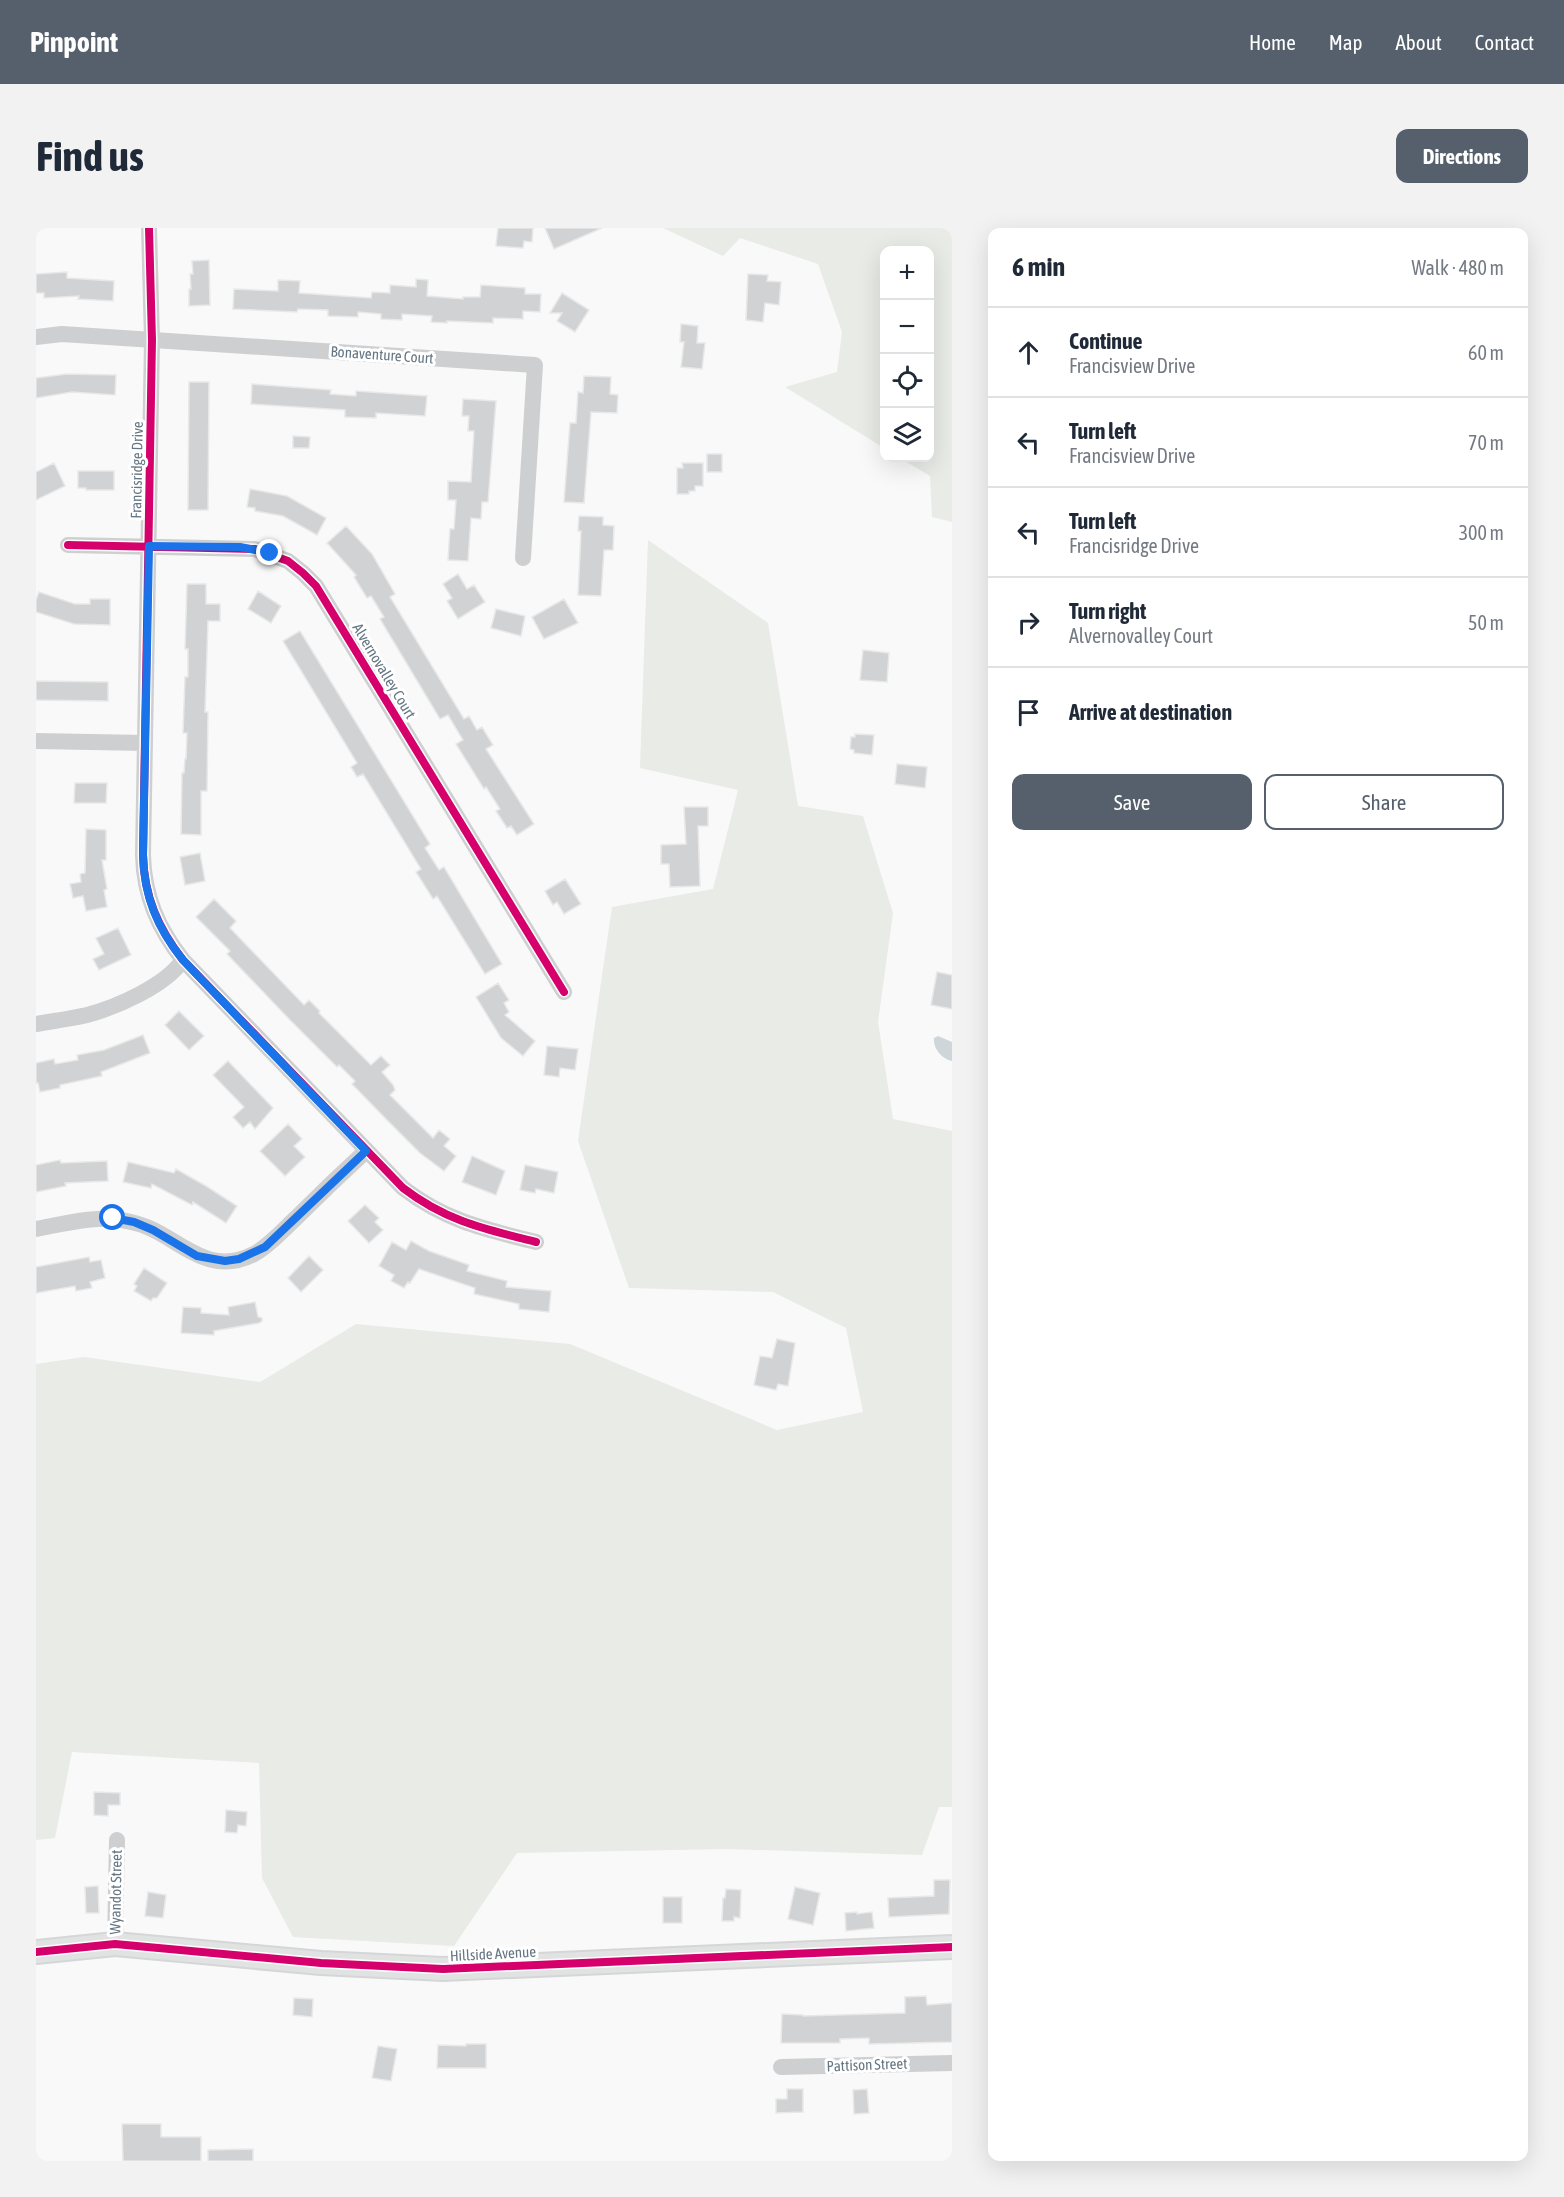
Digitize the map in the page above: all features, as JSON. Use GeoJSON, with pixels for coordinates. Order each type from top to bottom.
{"type":"FeatureCollection","features":[{"type":"Feature","properties":{"kind":"street","name":"Francisridge Drive"},"geometry":{"type":"LineString","coordinates":[[149,228],[152,340],[143,855],[146,890],[153,912],[159,926],[183,960],[403,1188],[445,1215],[471,1226],[536,1242]]}},
{"type":"Feature","properties":{"kind":"street","name":"Bonaventure Court"},"geometry":{"type":"LineString","coordinates":[[36,337],[62,334],[535,364],[523,558]]}},
{"type":"Feature","properties":{"kind":"street","name":"Alvernovalley Court"},"geometry":{"type":"LineString","coordinates":[[68,545],[255,549],[288,561],[310,580],[328,605],[564,992]]}},
{"type":"Feature","properties":{"kind":"street"},"geometry":{"type":"LineString","coordinates":[[36,741],[145,743]]}},
{"type":"Feature","properties":{"kind":"street"},"geometry":{"type":"LineString","coordinates":[[36,1024],[86,1015],[113,1006],[157,983],[179,966],[183,960]]}},
{"type":"Feature","properties":{"kind":"street"},"geometry":{"type":"LineString","coordinates":[[36,1229],[85,1220],[113,1218],[134,1222],[153,1230],[197,1256],[225,1261],[239,1259],[265,1247],[366,1151]]}},
{"type":"Feature","properties":{"kind":"street","name":"Wyandot Street"},"geometry":{"type":"LineString","coordinates":[[115,1944],[117,1840]]}},
{"type":"Feature","properties":{"kind":"street","name":"Hillside Avenue"},"geometry":{"type":"LineString","coordinates":[[36,1952],[115,1944],[321,1964],[443,1969],[952,1947]]}},
{"type":"Feature","properties":{"kind":"street","name":"Pattison Street"},"geometry":{"type":"LineString","coordinates":[[781,2067],[952,2063]]}},
{"type":"Feature","properties":{"kind":"shaded area"},"geometry":{"type":"Polygon","coordinates":[[[663,228],[952,228],[952,522],[932,517],[930,476],[907,462],[934,462],[934,246],[880,246],[880,446],[785,387],[837,372],[842,332],[818,264],[740,238],[723,256],[663,228]]]}},
{"type":"Feature","properties":{"kind":"shaded area"},"geometry":{"type":"Polygon","coordinates":[[[648,540],[768,623],[798,806],[863,816],[893,913],[878,1022],[893,1119],[952,1131],[952,1807],[939,1807],[922,1855],[726,1849],[517,1853],[454,1946],[293,1937],[262,1878],[259,1763],[72,1752],[55,1838],[36,1840],[36,1364],[84,1357],[260,1382],[356,1324],[570,1344],[777,1430],[863,1412],[846,1328],[773,1292],[629,1288],[578,1141],[612,907],[713,889],[738,790],[640,768],[648,540]]]}},
{"type":"Feature","properties":{"kind":"shaded area"},"geometry":{"type":"Polygon","coordinates":[[[938,1036],[952,1042],[952,1061],[937,1050],[934,1038],[938,1036]]]}},
{"type":"Feature","properties":{"kind":"building"},"geometry":{"type":"Polygon","coordinates":[[[498,228],[533,228],[532,242],[524,241],[523,248],[496,246],[498,228]]]}},
{"type":"Feature","properties":{"kind":"building"},"geometry":{"type":"Polygon","coordinates":[[[545,228],[602,228],[554,249],[545,228]]]}},
{"type":"Feature","properties":{"kind":"building"},"geometry":{"type":"Polygon","coordinates":[[[209,260],[210,305],[189,306],[190,274],[193,274],[192,261],[209,260]]]}},
{"type":"Feature","properties":{"kind":"building"},"geometry":{"type":"Polygon","coordinates":[[[67,272],[67,278],[114,281],[113,301],[78,299],[79,296],[44,298],[44,293],[36,293],[36,274],[67,272]]]}},
{"type":"Feature","properties":{"kind":"building"},"geometry":{"type":"Polygon","coordinates":[[[748,274],[768,275],[767,281],[781,282],[779,305],[765,303],[763,322],[746,320],[748,274]]]}},
{"type":"Feature","properties":{"kind":"building"},"geometry":{"type":"Polygon","coordinates":[[[416,279],[428,280],[427,296],[463,299],[463,297],[480,297],[481,285],[525,288],[525,294],[541,294],[540,312],[523,311],[523,319],[493,318],[493,323],[447,321],[447,323],[431,322],[432,316],[402,314],[402,320],[381,319],[381,314],[358,312],[358,317],[328,316],[328,310],[298,309],[297,312],[233,309],[234,289],[278,291],[278,280],[300,281],[299,293],[371,298],[372,292],[390,293],[390,285],[416,287],[416,279]]]}},
{"type":"Feature","properties":{"kind":"building"},"geometry":{"type":"Polygon","coordinates":[[[562,293],[589,310],[575,332],[557,321],[562,313],[550,313],[562,293]]]}},
{"type":"Feature","properties":{"kind":"building"},"geometry":{"type":"Polygon","coordinates":[[[681,324],[698,326],[697,343],[705,343],[702,369],[681,367],[684,342],[680,342],[681,324]]]}},
{"type":"Feature","properties":{"kind":"building"},"geometry":{"type":"Polygon","coordinates":[[[67,374],[116,375],[115,395],[72,392],[36,398],[36,378],[67,374]]]}},
{"type":"Feature","properties":{"kind":"building"},"geometry":{"type":"Polygon","coordinates":[[[584,376],[611,377],[610,394],[618,395],[617,413],[591,412],[584,503],[564,502],[570,423],[576,423],[578,392],[583,393],[584,376]]]}},
{"type":"Feature","properties":{"kind":"building"},"geometry":{"type":"Polygon","coordinates":[[[189,382],[209,382],[208,510],[188,510],[189,382]]]}},
{"type":"Feature","properties":{"kind":"building"},"geometry":{"type":"Polygon","coordinates":[[[252,384],[331,390],[330,394],[356,396],[356,391],[427,396],[425,416],[376,413],[376,418],[345,417],[345,410],[251,404],[252,384]]]}},
{"type":"Feature","properties":{"kind":"building"},"geometry":{"type":"Polygon","coordinates":[[[463,399],[496,401],[488,502],[482,502],[481,519],[471,518],[468,561],[448,560],[450,529],[454,529],[456,500],[448,500],[448,481],[471,482],[474,431],[468,431],[469,416],[462,416],[463,399]]]}},
{"type":"Feature","properties":{"kind":"building"},"geometry":{"type":"Polygon","coordinates":[[[293,436],[310,437],[309,448],[293,448],[293,436]]]}},
{"type":"Feature","properties":{"kind":"building"},"geometry":{"type":"Polygon","coordinates":[[[707,454],[722,454],[722,472],[707,472],[707,454]]]}},
{"type":"Feature","properties":{"kind":"building"},"geometry":{"type":"Polygon","coordinates":[[[54,463],[65,486],[36,500],[36,472],[54,463]]]}},
{"type":"Feature","properties":{"kind":"building"},"geometry":{"type":"Polygon","coordinates":[[[682,463],[703,463],[703,486],[695,486],[695,491],[689,491],[689,494],[677,494],[677,468],[683,468],[682,463]]]}},
{"type":"Feature","properties":{"kind":"building"},"geometry":{"type":"Polygon","coordinates":[[[78,471],[114,471],[114,490],[78,488],[78,471]]]}},
{"type":"Feature","properties":{"kind":"building"},"geometry":{"type":"Polygon","coordinates":[[[250,489],[287,496],[326,518],[317,535],[283,516],[255,511],[255,508],[247,507],[250,489]]]}},
{"type":"Feature","properties":{"kind":"building"},"geometry":{"type":"Polygon","coordinates":[[[579,516],[603,517],[603,525],[614,526],[613,550],[604,550],[601,596],[578,595],[581,531],[578,531],[579,516]]]}},
{"type":"Feature","properties":{"kind":"building"},"geometry":{"type":"Polygon","coordinates":[[[346,526],[372,554],[395,594],[390,597],[464,719],[469,716],[477,730],[482,727],[493,745],[486,749],[534,824],[517,835],[511,826],[507,828],[496,811],[500,809],[486,787],[484,789],[456,744],[463,740],[448,715],[440,719],[380,619],[384,617],[371,596],[367,598],[354,577],[356,575],[327,543],[346,526]]]}},
{"type":"Feature","properties":{"kind":"building"},"geometry":{"type":"Polygon","coordinates":[[[458,574],[467,589],[474,585],[485,602],[458,619],[447,601],[452,598],[443,584],[458,574]]]}},
{"type":"Feature","properties":{"kind":"building"},"geometry":{"type":"Polygon","coordinates":[[[187,584],[206,584],[206,604],[220,604],[220,621],[208,621],[205,712],[208,712],[207,791],[201,791],[201,835],[181,834],[182,773],[184,773],[186,759],[187,733],[183,733],[185,677],[188,677],[188,649],[185,649],[187,584]]]}},
{"type":"Feature","properties":{"kind":"building"},"geometry":{"type":"Polygon","coordinates":[[[258,591],[281,606],[271,623],[248,609],[258,591]]]}},
{"type":"Feature","properties":{"kind":"building"},"geometry":{"type":"Polygon","coordinates":[[[39,592],[75,604],[90,604],[90,599],[110,599],[110,625],[74,624],[36,612],[39,592]]]}},
{"type":"Feature","properties":{"kind":"building"},"geometry":{"type":"Polygon","coordinates":[[[564,599],[578,623],[544,639],[532,617],[564,599]]]}},
{"type":"Feature","properties":{"kind":"building"},"geometry":{"type":"Polygon","coordinates":[[[496,609],[525,616],[521,636],[491,628],[496,609]]]}},
{"type":"Feature","properties":{"kind":"building"},"geometry":{"type":"Polygon","coordinates":[[[300,631],[430,844],[425,848],[439,870],[444,867],[502,964],[485,974],[437,896],[433,899],[416,872],[421,869],[363,774],[357,777],[351,767],[357,763],[283,641],[300,631]]]}},
{"type":"Feature","properties":{"kind":"building"},"geometry":{"type":"Polygon","coordinates":[[[863,650],[889,653],[887,682],[860,680],[863,650]]]}},
{"type":"Feature","properties":{"kind":"building"},"geometry":{"type":"Polygon","coordinates":[[[36,681],[108,682],[108,701],[36,700],[36,681]]]}},
{"type":"Feature","properties":{"kind":"building"},"geometry":{"type":"Polygon","coordinates":[[[855,734],[874,735],[872,755],[854,753],[854,750],[850,749],[851,737],[855,737],[855,734]]]}},
{"type":"Feature","properties":{"kind":"building"},"geometry":{"type":"Polygon","coordinates":[[[897,764],[927,767],[925,788],[895,784],[897,764]]]}},
{"type":"Feature","properties":{"kind":"building"},"geometry":{"type":"Polygon","coordinates":[[[75,783],[107,783],[106,803],[74,803],[75,783]]]}},
{"type":"Feature","properties":{"kind":"building"},"geometry":{"type":"Polygon","coordinates":[[[684,807],[708,807],[708,826],[698,826],[700,886],[670,887],[669,864],[661,864],[661,845],[686,844],[684,807]]]}},
{"type":"Feature","properties":{"kind":"building"},"geometry":{"type":"Polygon","coordinates":[[[86,829],[106,830],[106,860],[102,860],[107,889],[104,890],[107,907],[86,911],[83,896],[73,898],[70,884],[81,882],[80,874],[85,873],[86,829]]]}},
{"type":"Feature","properties":{"kind":"building"},"geometry":{"type":"Polygon","coordinates":[[[200,853],[205,881],[185,885],[180,857],[200,853]]]}},
{"type":"Feature","properties":{"kind":"building"},"geometry":{"type":"Polygon","coordinates":[[[565,879],[581,904],[564,914],[557,902],[553,905],[545,891],[565,879]]]}},
{"type":"Feature","properties":{"kind":"building"},"geometry":{"type":"Polygon","coordinates":[[[214,899],[236,921],[230,928],[304,1005],[309,1000],[371,1065],[381,1056],[390,1065],[382,1072],[395,1090],[390,1095],[433,1138],[439,1130],[450,1139],[444,1146],[456,1156],[444,1171],[420,1153],[386,1119],[352,1084],[355,1081],[339,1065],[337,1067],[227,954],[230,951],[196,917],[214,899]]]}},
{"type":"Feature","properties":{"kind":"building"},"geometry":{"type":"Polygon","coordinates":[[[118,928],[131,955],[99,970],[93,959],[104,954],[96,938],[118,928]]]}},
{"type":"Feature","properties":{"kind":"building"},"geometry":{"type":"Polygon","coordinates":[[[937,972],[952,975],[952,1009],[931,1005],[937,972]]]}},
{"type":"Feature","properties":{"kind":"building"},"geometry":{"type":"Polygon","coordinates":[[[498,983],[509,1000],[504,1003],[509,1012],[505,1015],[535,1041],[523,1056],[501,1038],[476,997],[498,983]]]}},
{"type":"Feature","properties":{"kind":"building"},"geometry":{"type":"Polygon","coordinates":[[[179,1011],[204,1036],[189,1050],[165,1025],[179,1011]]]}},
{"type":"Feature","properties":{"kind":"building"},"geometry":{"type":"Polygon","coordinates":[[[143,1035],[150,1053],[101,1072],[102,1076],[40,1092],[38,1083],[36,1083],[36,1063],[54,1059],[55,1064],[78,1060],[77,1055],[104,1050],[143,1035]]]}},
{"type":"Feature","properties":{"kind":"building"},"geometry":{"type":"Polygon","coordinates":[[[547,1046],[578,1049],[575,1070],[560,1068],[559,1077],[544,1075],[547,1046]]]}},
{"type":"Feature","properties":{"kind":"building"},"geometry":{"type":"Polygon","coordinates":[[[228,1061],[273,1108],[255,1129],[250,1122],[243,1128],[233,1117],[244,1107],[213,1075],[228,1061]]]}},
{"type":"Feature","properties":{"kind":"building"},"geometry":{"type":"Polygon","coordinates":[[[288,1124],[302,1139],[294,1146],[305,1157],[285,1176],[260,1151],[288,1124]]]}},
{"type":"Feature","properties":{"kind":"building"},"geometry":{"type":"Polygon","coordinates":[[[472,1156],[505,1171],[496,1195],[462,1182],[472,1156]]]}},
{"type":"Feature","properties":{"kind":"building"},"geometry":{"type":"Polygon","coordinates":[[[60,1160],[61,1163],[107,1161],[108,1181],[65,1183],[66,1186],[36,1192],[36,1165],[60,1160]]]}},
{"type":"Feature","properties":{"kind":"building"},"geometry":{"type":"Polygon","coordinates":[[[128,1162],[174,1173],[176,1169],[237,1206],[226,1223],[193,1202],[192,1205],[152,1184],[151,1188],[123,1182],[128,1162]]]}},
{"type":"Feature","properties":{"kind":"building"},"geometry":{"type":"Polygon","coordinates":[[[525,1165],[558,1172],[554,1193],[536,1189],[535,1193],[520,1190],[525,1165]]]}},
{"type":"Feature","properties":{"kind":"building"},"geometry":{"type":"Polygon","coordinates":[[[365,1205],[379,1218],[375,1222],[383,1230],[369,1243],[348,1221],[365,1205]]]}},
{"type":"Feature","properties":{"kind":"building"},"geometry":{"type":"Polygon","coordinates":[[[411,1241],[429,1251],[469,1265],[467,1271],[507,1281],[506,1287],[551,1291],[549,1312],[519,1309],[519,1304],[474,1294],[475,1288],[419,1269],[404,1288],[391,1281],[394,1275],[379,1266],[392,1242],[406,1250],[411,1241]]]}},
{"type":"Feature","properties":{"kind":"building"},"geometry":{"type":"Polygon","coordinates":[[[309,1256],[323,1270],[301,1292],[288,1278],[309,1256]]]}},
{"type":"Feature","properties":{"kind":"building"},"geometry":{"type":"Polygon","coordinates":[[[89,1257],[90,1262],[101,1260],[105,1278],[90,1282],[92,1288],[76,1291],[75,1286],[36,1293],[36,1267],[89,1257]]]}},
{"type":"Feature","properties":{"kind":"building"},"geometry":{"type":"Polygon","coordinates":[[[144,1268],[167,1283],[157,1298],[151,1301],[134,1291],[137,1286],[134,1284],[144,1268]]]}},
{"type":"Feature","properties":{"kind":"building"},"geometry":{"type":"Polygon","coordinates":[[[255,1302],[258,1317],[262,1318],[259,1323],[214,1331],[214,1335],[181,1333],[183,1307],[201,1308],[201,1313],[229,1315],[228,1307],[255,1302]]]}},
{"type":"Feature","properties":{"kind":"building"},"geometry":{"type":"Polygon","coordinates":[[[777,1339],[795,1343],[788,1386],[778,1384],[776,1390],[754,1385],[760,1356],[772,1358],[777,1339]]]}},
{"type":"Feature","properties":{"kind":"building"},"geometry":{"type":"Polygon","coordinates":[[[94,1792],[120,1793],[120,1805],[108,1805],[108,1816],[94,1815],[94,1792]]]}},
{"type":"Feature","properties":{"kind":"building"},"geometry":{"type":"Polygon","coordinates":[[[226,1810],[247,1812],[246,1826],[238,1825],[237,1833],[225,1832],[226,1810]]]}},
{"type":"Feature","properties":{"kind":"building"},"geometry":{"type":"Polygon","coordinates":[[[934,1880],[950,1880],[949,1914],[889,1917],[888,1898],[934,1896],[934,1880]]]}},
{"type":"Feature","properties":{"kind":"building"},"geometry":{"type":"Polygon","coordinates":[[[98,1886],[99,1913],[86,1913],[85,1887],[98,1886]]]}},
{"type":"Feature","properties":{"kind":"building"},"geometry":{"type":"Polygon","coordinates":[[[795,1887],[820,1893],[813,1925],[788,1919],[795,1887]]]}},
{"type":"Feature","properties":{"kind":"building"},"geometry":{"type":"Polygon","coordinates":[[[726,1889],[741,1890],[740,1918],[734,1917],[734,1921],[722,1921],[723,1898],[725,1898],[726,1889]]]}},
{"type":"Feature","properties":{"kind":"building"},"geometry":{"type":"Polygon","coordinates":[[[148,1892],[166,1895],[163,1918],[145,1916],[148,1892]]]}},
{"type":"Feature","properties":{"kind":"building"},"geometry":{"type":"Polygon","coordinates":[[[663,1897],[682,1897],[682,1923],[663,1923],[663,1897]]]}},
{"type":"Feature","properties":{"kind":"building"},"geometry":{"type":"Polygon","coordinates":[[[857,1912],[857,1914],[872,1912],[874,1928],[846,1931],[845,1913],[857,1912]]]}},
{"type":"Feature","properties":{"kind":"building"},"geometry":{"type":"Polygon","coordinates":[[[926,1996],[927,2005],[952,2003],[952,2042],[869,2044],[869,2038],[840,2039],[840,2043],[781,2043],[782,2014],[803,2016],[905,2013],[905,1997],[926,1996]]]}},
{"type":"Feature","properties":{"kind":"building"},"geometry":{"type":"Polygon","coordinates":[[[294,1998],[313,1999],[312,2017],[293,2015],[294,1998]]]}},
{"type":"Feature","properties":{"kind":"building"},"geometry":{"type":"Polygon","coordinates":[[[466,2044],[486,2044],[486,2068],[437,2068],[438,2045],[466,2046],[466,2044]]]}},
{"type":"Feature","properties":{"kind":"building"},"geometry":{"type":"Polygon","coordinates":[[[378,2046],[397,2049],[391,2081],[372,2078],[378,2046]]]}},
{"type":"Feature","properties":{"kind":"building"},"geometry":{"type":"Polygon","coordinates":[[[787,2089],[803,2089],[803,2112],[776,2113],[776,2099],[787,2099],[787,2089]]]}},
{"type":"Feature","properties":{"kind":"building"},"geometry":{"type":"Polygon","coordinates":[[[867,2089],[869,2113],[854,2114],[853,2090],[867,2089]]]}},
{"type":"Feature","properties":{"kind":"building"},"geometry":{"type":"Polygon","coordinates":[[[122,2124],[161,2124],[161,2137],[201,2137],[201,2161],[123,2161],[122,2124]]]}},
{"type":"Feature","properties":{"kind":"building"},"geometry":{"type":"Polygon","coordinates":[[[253,2149],[253,2161],[208,2161],[208,2150],[253,2149]]]}},
{"type":"Feature","properties":{"kind":"cycle path"},"geometry":{"type":"LineString","coordinates":[[149,228],[152,340],[143,855],[146,884],[154,911],[166,936],[183,960],[403,1188],[450,1216],[482,1228],[536,1242]]}},
{"type":"Feature","properties":{"kind":"cycle path"},"geometry":{"type":"LineString","coordinates":[[68,545],[255,549],[288,561],[303,573],[316,586],[564,992]]}},
{"type":"Feature","properties":{"kind":"cycle path"},"geometry":{"type":"LineString","coordinates":[[36,1952],[115,1944],[321,1963],[443,1969],[952,1947]]}},
{"type":"Feature","properties":{"kind":"route"},"geometry":{"type":"LineString","coordinates":[[113,1218],[134,1222],[153,1230],[197,1256],[211,1260],[239,1259],[265,1247],[366,1151],[183,960],[159,926],[146,890],[143,855],[149,546],[240,547],[270,553]]}}]}
